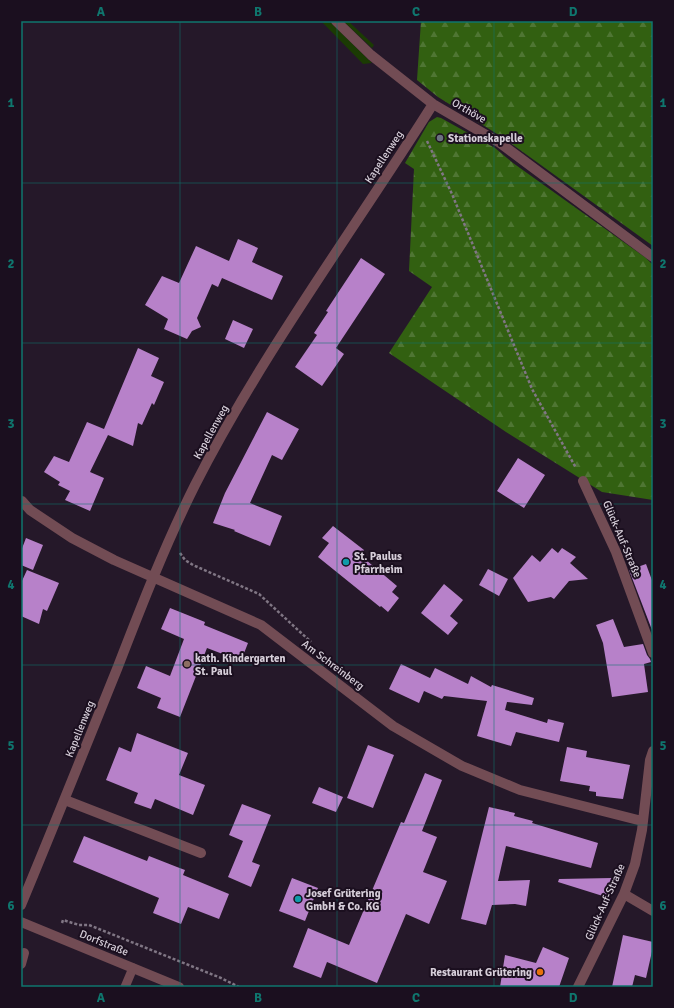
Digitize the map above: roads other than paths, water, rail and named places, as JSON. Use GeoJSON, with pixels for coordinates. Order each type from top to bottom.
{"type":"FeatureCollection","features":[{"type":"Feature","properties":{"kind":"street","name":"Orthöve"},"geometry":{"type":"LineString","coordinates":[[336,21],[371,55],[433,104],[500,143],[653,257]]}},
{"type":"Feature","properties":{"kind":"street","name":"Kapellenweg"},"geometry":{"type":"LineString","coordinates":[[21,905],[65,800],[153,576],[194,488],[225,429],[285,330],[433,104]]}},
{"type":"Feature","properties":{"kind":"street","name":"Glück-Auf-Straße"},"geometry":{"type":"LineString","coordinates":[[583,481],[616,552],[653,653]]}},
{"type":"Feature","properties":{"kind":"street","name":"Am Schreinberg"},"geometry":{"type":"LineString","coordinates":[[22,501],[30,510],[72,538],[261,625],[393,726],[462,766],[520,790],[642,821]]}},
{"type":"Feature","properties":{"kind":"street","name":"Glück-Auf-Straße"},"geometry":{"type":"LineString","coordinates":[[578,987],[624,894],[635,864],[650,760],[653,752]]}},
{"type":"Feature","properties":{"kind":"street"},"geometry":{"type":"LineString","coordinates":[[65,800],[201,854]]}},
{"type":"Feature","properties":{"kind":"street"},"geometry":{"type":"LineString","coordinates":[[624,894],[653,912]]}},
{"type":"Feature","properties":{"kind":"street","name":"Dorfstraße"},"geometry":{"type":"LineString","coordinates":[[21,922],[179,987]]}},
{"type":"Feature","properties":{"kind":"street"},"geometry":{"type":"LineString","coordinates":[[21,964],[24,953]]}},
{"type":"Feature","properties":{"kind":"lane"},"geometry":{"type":"LineString","coordinates":[[125,987],[133,968]]}},
{"type":"Feature","properties":{"kind":"place","name":"Stationskapelle"},"geometry":{"type":"Point","coordinates":[440,138]}},
{"type":"Feature","properties":{"kind":"place","name":"St. Paulus Pfarrheim"},"geometry":{"type":"Point","coordinates":[346,562]}},
{"type":"Feature","properties":{"kind":"place","name":"kath. Kindergarten St. Paul"},"geometry":{"type":"Point","coordinates":[187,664]}},
{"type":"Feature","properties":{"kind":"place","name":"Josef Grütering GmbH & Co. KG"},"geometry":{"type":"Point","coordinates":[298,899]}},
{"type":"Feature","properties":{"kind":"place","name":"Restaurant Grütering"},"geometry":{"type":"Point","coordinates":[540,972]}}]}
